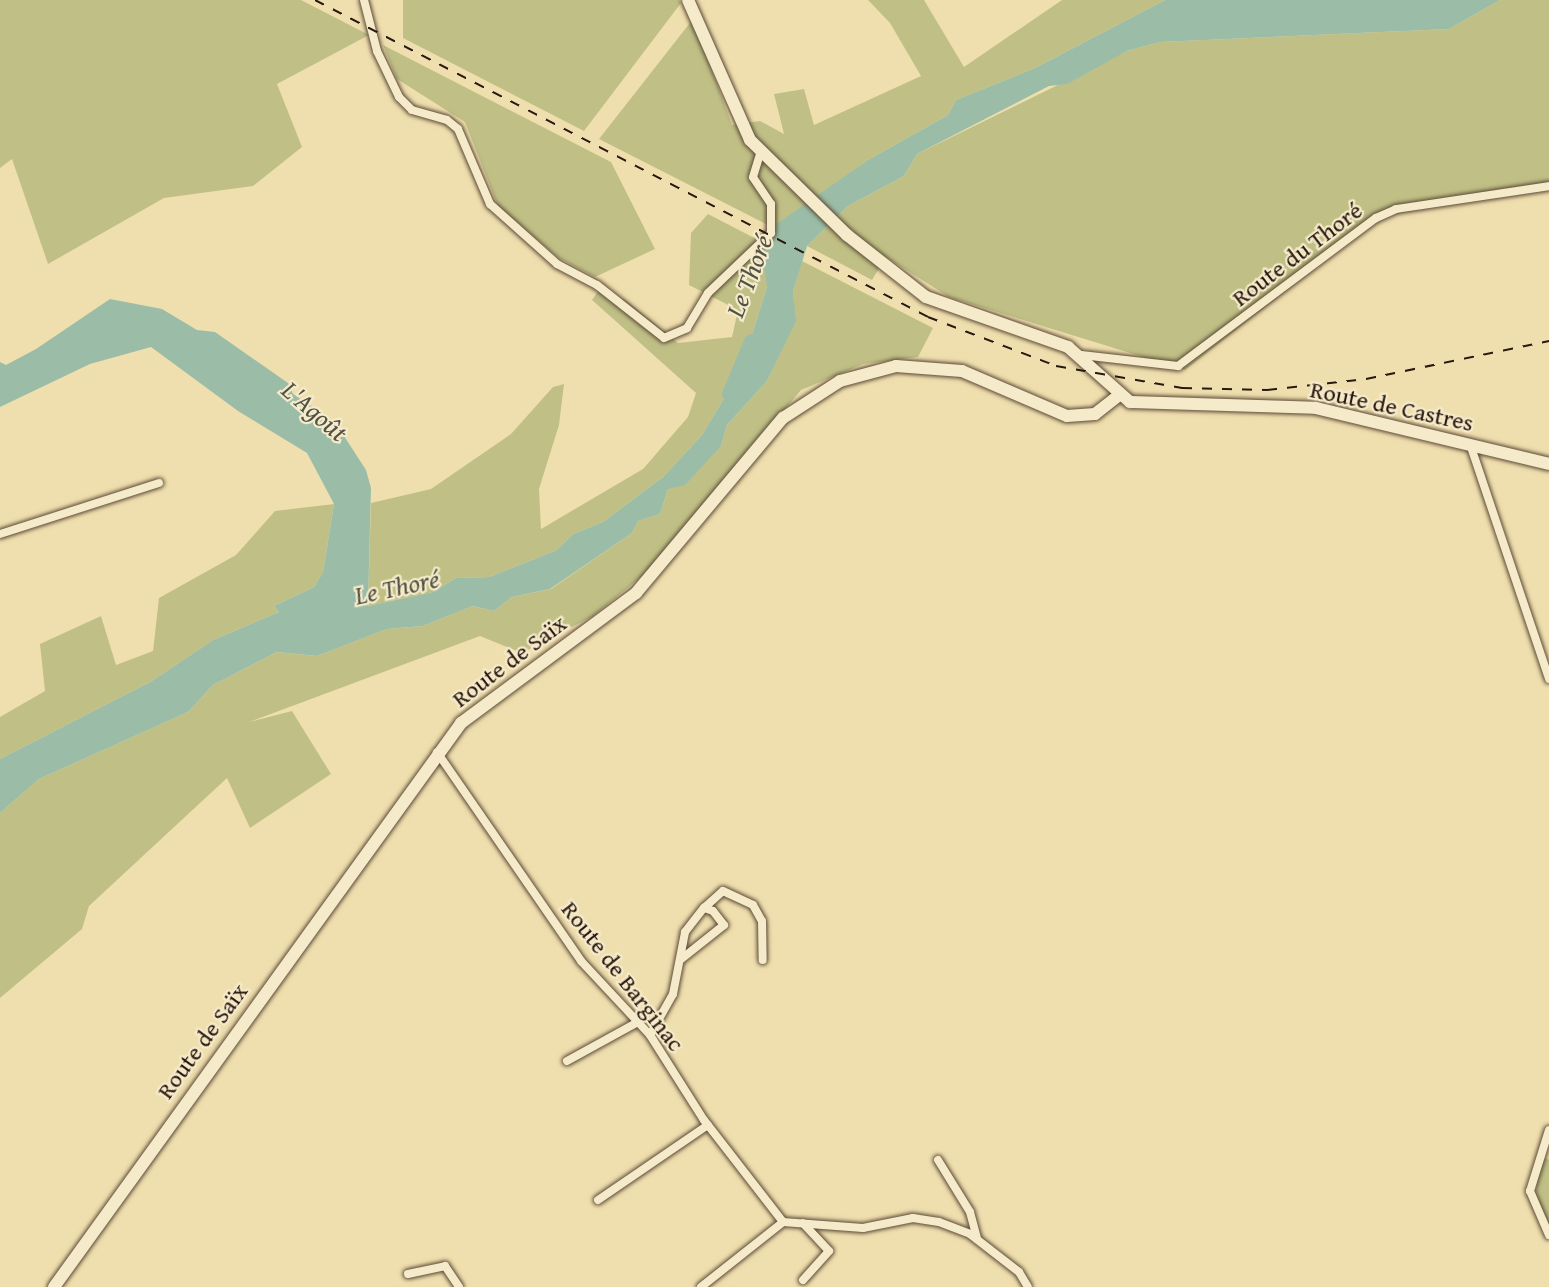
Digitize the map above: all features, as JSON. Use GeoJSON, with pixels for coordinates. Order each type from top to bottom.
{"type":"FeatureCollection","features":[{"type":"Feature","properties":{"kind":"street"},"geometry":{"type":"LineString","coordinates":[[364,0],[377,51],[399,97],[412,110],[447,120],[458,129],[496,212],[650,330],[673,338],[687,328],[708,293],[771,233],[771,204],[753,177],[761,151]]}},
{"type":"Feature","properties":{"kind":"street"},"geometry":{"type":"LineString","coordinates":[[688,0],[746,132],[793,184],[847,235],[900,280],[939,303],[1057,342],[1081,356],[1118,396]]}},
{"type":"Feature","properties":{"kind":"street","name":"Route du Thoré"},"geometry":{"type":"LineString","coordinates":[[1081,356],[1178,366],[1376,218],[1396,209],[1549,186]]}},
{"type":"Feature","properties":{"kind":"street","name":"Route de Saïx"},"geometry":{"type":"LineString","coordinates":[[54,1287],[437,752],[481,703],[636,593],[768,432],[824,389],[878,369],[932,366],[987,379],[1067,416],[1095,414],[1118,396]]}},
{"type":"Feature","properties":{"kind":"street","name":"Route de Castres"},"geometry":{"type":"LineString","coordinates":[[1118,396],[1157,406],[1316,408],[1549,464]]}},
{"type":"Feature","properties":{"kind":"street"},"geometry":{"type":"LineString","coordinates":[[1470,444],[1549,679]]}},
{"type":"Feature","properties":{"kind":"street"},"geometry":{"type":"LineString","coordinates":[[0,534],[159,483]]}},
{"type":"Feature","properties":{"kind":"street","name":"Route de Barginac"},"geometry":{"type":"LineString","coordinates":[[437,752],[581,961],[650,1035],[708,1125],[783,1222]]}},
{"type":"Feature","properties":{"kind":"street"},"geometry":{"type":"LineString","coordinates":[[650,1035],[672,994],[685,932],[704,908],[723,891],[753,905],[762,921],[763,960]]}},
{"type":"Feature","properties":{"kind":"street"},"geometry":{"type":"LineString","coordinates":[[680,960],[724,925],[704,908]]}},
{"type":"Feature","properties":{"kind":"street"},"geometry":{"type":"LineString","coordinates":[[567,1061],[638,1022]]}},
{"type":"Feature","properties":{"kind":"street"},"geometry":{"type":"LineString","coordinates":[[598,1200],[708,1125]]}},
{"type":"Feature","properties":{"kind":"street"},"geometry":{"type":"LineString","coordinates":[[1549,1130],[1530,1191],[1549,1235]]}},
{"type":"Feature","properties":{"kind":"street"},"geometry":{"type":"LineString","coordinates":[[938,1160],[970,1212],[977,1239]]}},
{"type":"Feature","properties":{"kind":"street"},"geometry":{"type":"LineString","coordinates":[[701,1287],[783,1222],[863,1228],[913,1218],[939,1222],[977,1239],[1019,1272],[1028,1287]]}},
{"type":"Feature","properties":{"kind":"street"},"geometry":{"type":"LineString","coordinates":[[803,1224],[829,1251],[803,1280]]}},
{"type":"Feature","properties":{"kind":"street"},"geometry":{"type":"LineString","coordinates":[[408,1274],[445,1266],[459,1287]]}},
{"type":"Feature","properties":{"kind":"green space"},"geometry":{"type":"Polygon","coordinates":[[[0,0],[301,0],[369,35],[277,84],[302,147],[253,186],[164,198],[48,264],[12,159],[0,168],[0,0]]]}},
{"type":"Feature","properties":{"kind":"green space"},"geometry":{"type":"Polygon","coordinates":[[[403,0],[679,0],[681,3],[584,131],[403,38],[403,0]]]}},
{"type":"Feature","properties":{"kind":"green space"},"geometry":{"type":"Polygon","coordinates":[[[868,0],[924,0],[964,67],[1062,0],[1165,0],[1035,68],[956,100],[948,115],[868,160],[774,228],[599,139],[693,19],[732,125],[760,121],[784,134],[774,94],[804,89],[814,125],[921,76],[890,23],[868,0]]]}},
{"type":"Feature","properties":{"kind":"green space"},"geometry":{"type":"Polygon","coordinates":[[[1500,0],[1549,0],[1549,186],[1381,217],[1185,370],[949,297],[886,257],[872,280],[807,246],[848,206],[904,176],[917,154],[1127,51],[1160,42],[1449,29],[1500,0]]]}},
{"type":"Feature","properties":{"kind":"green space"},"geometry":{"type":"Polygon","coordinates":[[[383,45],[611,162],[655,249],[595,277],[559,258],[498,206],[465,122],[397,79],[383,45]]]}},
{"type":"Feature","properties":{"kind":"green space"},"geometry":{"type":"Polygon","coordinates":[[[708,214],[766,244],[767,287],[741,370],[702,435],[663,477],[603,522],[573,534],[557,550],[489,577],[456,578],[433,592],[368,606],[371,503],[431,489],[511,434],[553,387],[564,384],[559,425],[539,489],[541,529],[643,469],[688,417],[696,393],[592,300],[599,290],[626,300],[678,343],[732,337],[738,310],[689,285],[691,233],[708,214]]]}},
{"type":"Feature","properties":{"kind":"green space"},"geometry":{"type":"Polygon","coordinates":[[[802,261],[933,328],[918,357],[863,364],[801,390],[648,571],[593,616],[522,653],[480,636],[249,722],[292,711],[331,774],[250,828],[227,778],[89,906],[82,929],[0,998],[0,813],[39,779],[188,712],[213,685],[277,652],[317,656],[387,629],[423,626],[473,606],[494,611],[512,597],[551,589],[632,533],[638,521],[660,514],[668,489],[721,446],[727,425],[767,381],[795,321],[793,292],[802,261]]]}},
{"type":"Feature","properties":{"kind":"green space"},"geometry":{"type":"Polygon","coordinates":[[[334,504],[323,572],[314,587],[274,606],[279,612],[213,640],[152,681],[0,759],[0,717],[45,691],[40,644],[101,616],[116,665],[153,651],[159,598],[236,555],[275,511],[334,504]]]}},
{"type":"Feature","properties":{"kind":"green space"},"geometry":{"type":"Polygon","coordinates":[[[1546,1158],[1549,1160],[1549,1225],[1536,1196],[1537,1171],[1546,1158]]]}},
{"type":"Feature","properties":{"kind":"water","name":"L'Agoût"},"geometry":{"type":"Polygon","coordinates":[[[1165,0],[1500,0],[1449,29],[1160,42],[1127,51],[1067,84],[1049,86],[917,154],[904,176],[848,206],[807,246],[793,292],[796,321],[767,381],[727,425],[721,446],[685,485],[668,489],[660,514],[638,521],[632,533],[550,589],[512,597],[494,611],[473,606],[423,626],[387,629],[317,656],[277,652],[213,685],[188,712],[39,779],[0,813],[0,759],[152,681],[213,640],[279,612],[274,606],[314,587],[323,572],[334,504],[307,453],[238,411],[151,347],[90,364],[0,407],[0,362],[6,365],[36,349],[110,299],[162,309],[197,330],[215,332],[288,383],[293,394],[326,416],[344,436],[366,470],[371,488],[368,606],[433,592],[456,578],[489,577],[557,550],[573,534],[603,522],[663,477],[702,435],[741,370],[767,287],[762,251],[778,223],[868,160],[948,115],[956,100],[1035,68],[1165,0]]]}},
{"type":"Feature","properties":{"kind":"waterway","name":"Le Thoré"},"geometry":{"type":"LineString","coordinates":[[729,394],[751,341]]}},
{"type":"Feature","properties":{"kind":"railway"},"geometry":{"type":"LineString","coordinates":[[315,0],[928,317],[1056,366],[1182,388],[1267,390],[1366,379],[1549,341]]}}]}
